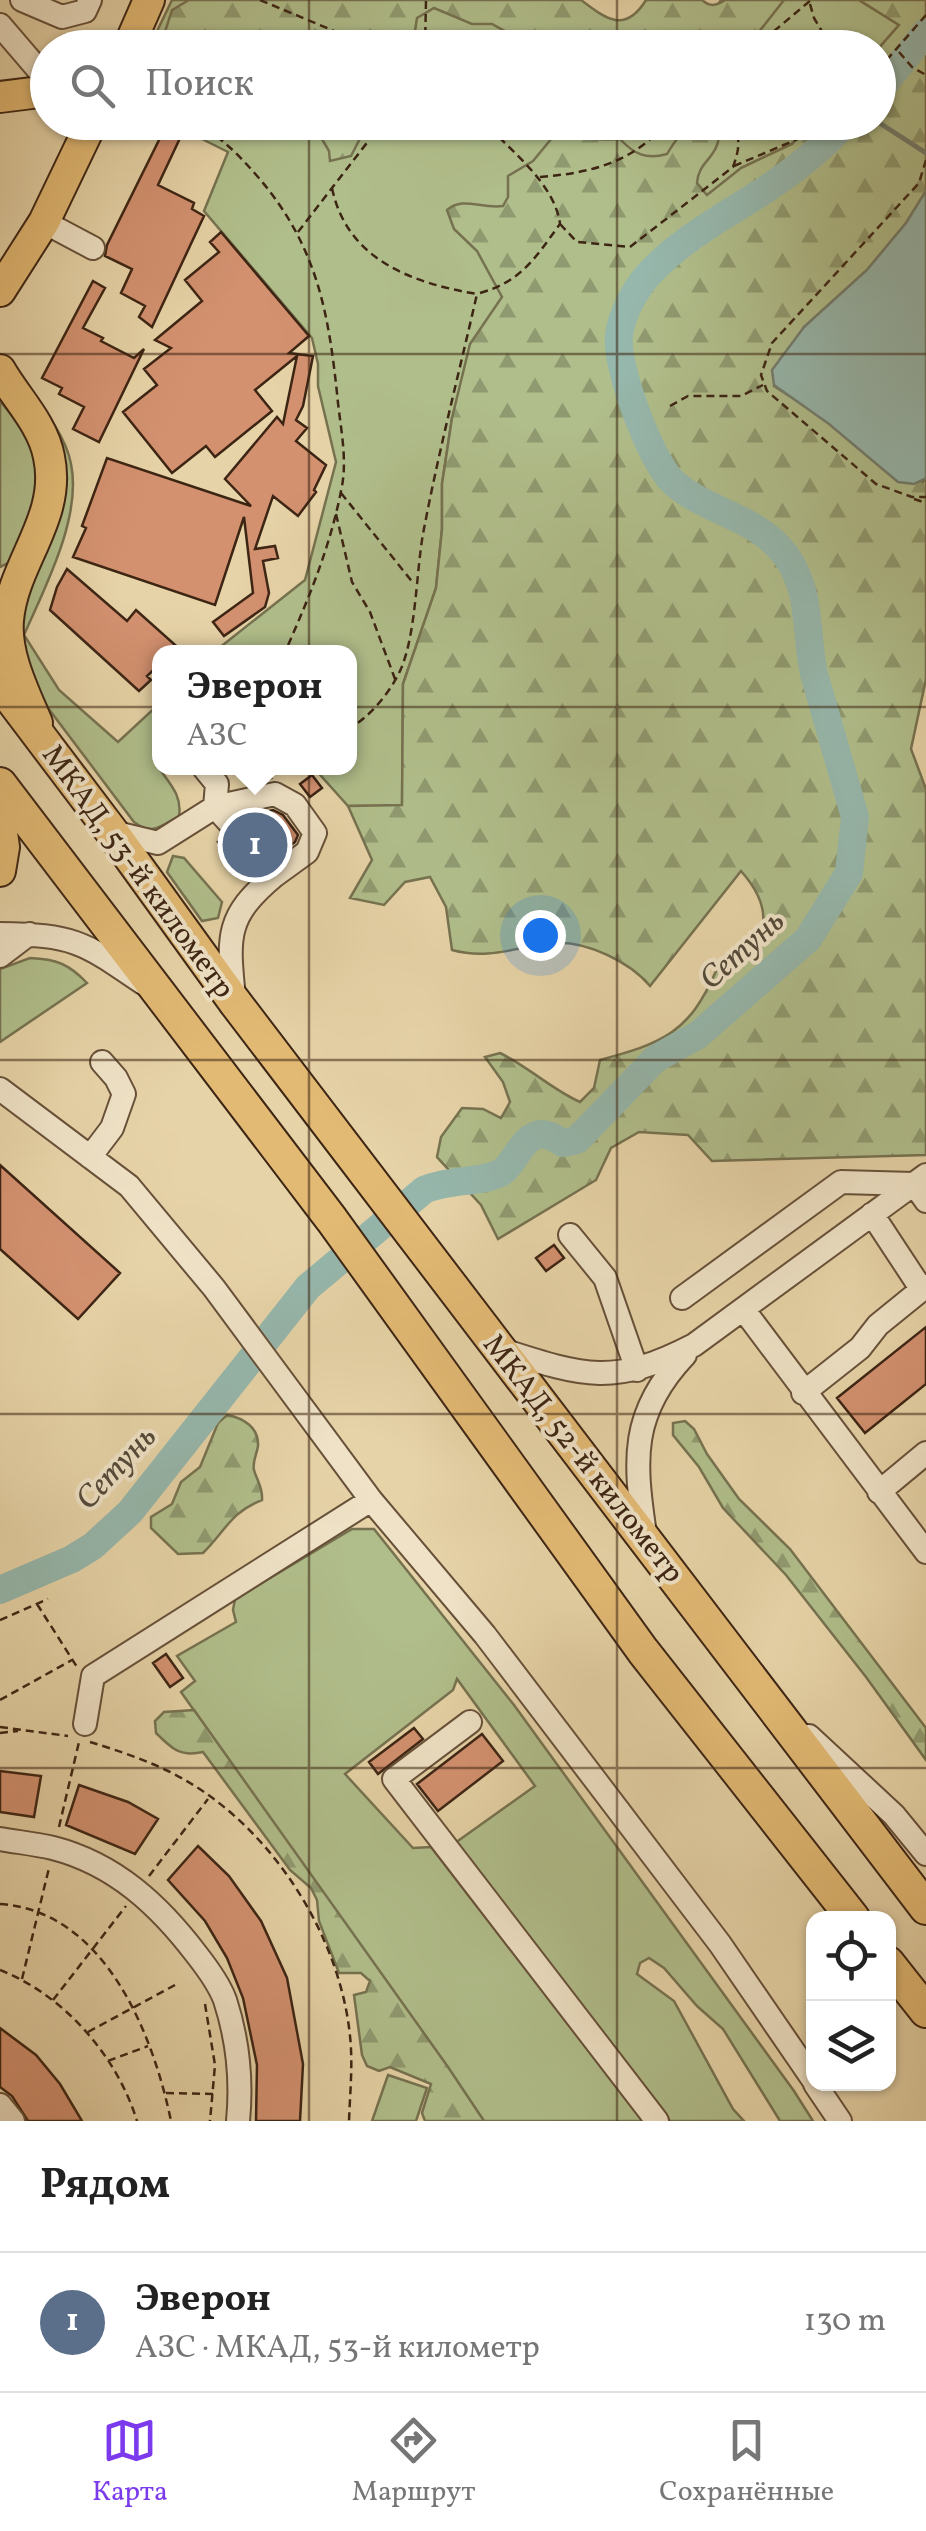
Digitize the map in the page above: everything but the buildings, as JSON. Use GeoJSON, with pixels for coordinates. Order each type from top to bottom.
{"type":"FeatureCollection","features":[{"type":"Feature","properties":{"kind":"highway","name":"МКАД, 53-й километр"},"geometry":{"type":"LineString","coordinates":[[0,684],[237,1005]]}},
{"type":"Feature","properties":{"kind":"highway","name":"МКАД, 53-й километр"},"geometry":{"type":"LineString","coordinates":[[0,784],[193,1040]]}},
{"type":"Feature","properties":{"kind":"highway","name":"МКАД, 52-й километр"},"geometry":{"type":"LineString","coordinates":[[237,1005],[926,1908]]}},
{"type":"Feature","properties":{"kind":"highway","name":"МКАД, 52-й километр"},"geometry":{"type":"LineString","coordinates":[[193,1040],[332,1220],[644,1650],[848,1911]]}},
{"type":"Feature","properties":{"kind":"highway"},"geometry":{"type":"LineString","coordinates":[[896,1974],[926,2011]]}},
{"type":"Feature","properties":{"kind":"main road"},"geometry":{"type":"LineString","coordinates":[[118,30],[131,0]]}},
{"type":"Feature","properties":{"kind":"main road"},"geometry":{"type":"LineString","coordinates":[[136,30],[148,0]]}},
{"type":"Feature","properties":{"kind":"main road"},"geometry":{"type":"LineString","coordinates":[[0,97],[30,93]]}},
{"type":"Feature","properties":{"kind":"main road"},"geometry":{"type":"LineString","coordinates":[[0,258],[63,140]]}},
{"type":"Feature","properties":{"kind":"main road"},"geometry":{"type":"LineString","coordinates":[[0,291],[44,222],[83,140]]}},
{"type":"Feature","properties":{"kind":"main road"},"geometry":{"type":"LineString","coordinates":[[4,383],[36,424],[51,465],[51,496],[12,602],[9,639],[43,740]]}},
{"type":"Feature","properties":{"kind":"main road"},"geometry":{"type":"LineString","coordinates":[[0,569],[36,542]]}},
{"type":"Feature","properties":{"kind":"main road"},"geometry":{"type":"LineString","coordinates":[[0,819],[4,847],[0,871]]}},
{"type":"Feature","properties":{"kind":"street"},"geometry":{"type":"LineString","coordinates":[[22,0],[62,17],[85,11],[90,0]]}},
{"type":"Feature","properties":{"kind":"street"},"geometry":{"type":"LineString","coordinates":[[0,25],[30,60]]}},
{"type":"Feature","properties":{"kind":"street"},"geometry":{"type":"LineString","coordinates":[[44,222],[93,248]]}},
{"type":"Feature","properties":{"kind":"street"},"geometry":{"type":"LineString","coordinates":[[210,775],[217,784],[215,806],[236,830]]}},
{"type":"Feature","properties":{"kind":"street"},"geometry":{"type":"LineString","coordinates":[[112,832],[158,843],[215,806],[275,794],[295,805],[315,833],[307,852],[271,871],[238,914],[229,946],[237,1005]]}},
{"type":"Feature","properties":{"kind":"street"},"geometry":{"type":"LineString","coordinates":[[0,934],[77,941],[162,997]]}},
{"type":"Feature","properties":{"kind":"street"},"geometry":{"type":"LineString","coordinates":[[0,956],[29,934]]}},
{"type":"Feature","properties":{"kind":"street"},"geometry":{"type":"LineString","coordinates":[[90,1157],[112,1128],[124,1094],[102,1062]]}},
{"type":"Feature","properties":{"kind":"street"},"geometry":{"type":"LineString","coordinates":[[2,1089],[129,1186],[214,1288],[371,1500],[485,1635],[720,1944],[806,2070]]}},
{"type":"Feature","properties":{"kind":"street"},"geometry":{"type":"LineString","coordinates":[[682,1298],[841,1182],[922,1187]]}},
{"type":"Feature","properties":{"kind":"street"},"geometry":{"type":"LineString","coordinates":[[645,1537],[638,1492],[638,1438],[652,1400],[673,1368],[694,1345],[872,1214],[922,1187]]}},
{"type":"Feature","properties":{"kind":"street"},"geometry":{"type":"LineString","coordinates":[[803,1393],[860,1348],[878,1325],[924,1288],[872,1214]]}},
{"type":"Feature","properties":{"kind":"street"},"geometry":{"type":"LineString","coordinates":[[570,1235],[605,1278],[637,1370]]}},
{"type":"Feature","properties":{"kind":"street"},"geometry":{"type":"LineString","coordinates":[[742,1309],[926,1552]]}},
{"type":"Feature","properties":{"kind":"street"},"geometry":{"type":"LineString","coordinates":[[499,1348],[554,1367],[591,1374],[637,1370],[694,1345]]}},
{"type":"Feature","properties":{"kind":"street"},"geometry":{"type":"LineString","coordinates":[[879,1492],[926,1453]]}},
{"type":"Feature","properties":{"kind":"street"},"geometry":{"type":"LineString","coordinates":[[86,1724],[93,1676],[371,1500]]}},
{"type":"Feature","properties":{"kind":"street"},"geometry":{"type":"LineString","coordinates":[[762,1692],[894,1815],[926,1854]]}},
{"type":"Feature","properties":{"kind":"street"},"geometry":{"type":"LineString","coordinates":[[470,1722],[394,1780],[657,2121]]}},
{"type":"Feature","properties":{"kind":"street"},"geometry":{"type":"LineString","coordinates":[[0,1839],[54,1848],[97,1866],[133,1886],[168,1917],[224,1997],[237,2044],[238,2121]]}},
{"type":"Feature","properties":{"kind":"street"},"geometry":{"type":"LineString","coordinates":[[820,2091],[840,2121]]}},
{"type":"Feature","properties":{"kind":"street"},"geometry":{"type":"LineString","coordinates":[[0,2105],[13,2121]]}},
{"type":"Feature","properties":{"kind":"path"},"geometry":{"type":"LineString","coordinates":[[260,0],[332,30]]}},
{"type":"Feature","properties":{"kind":"path"},"geometry":{"type":"LineString","coordinates":[[425,30],[426,0]]}},
{"type":"Feature","properties":{"kind":"path"},"geometry":{"type":"LineString","coordinates":[[775,30],[810,1],[821,30]]}},
{"type":"Feature","properties":{"kind":"path"},"geometry":{"type":"LineString","coordinates":[[926,15],[898,51],[926,76]]}},
{"type":"Feature","properties":{"kind":"path"},"geometry":{"type":"LineString","coordinates":[[226,140],[270,191],[298,233],[315,269],[325,302],[344,446],[340,491],[322,566],[288,645]]}},
{"type":"Feature","properties":{"kind":"path"},"geometry":{"type":"LineString","coordinates":[[298,233],[369,140]]}},
{"type":"Feature","properties":{"kind":"path"},"geometry":{"type":"LineString","coordinates":[[501,140],[536,177],[558,208],[560,224],[577,242],[630,246],[733,167],[796,140]]}},
{"type":"Feature","properties":{"kind":"path"},"geometry":{"type":"LineString","coordinates":[[536,177],[598,170],[650,140]]}},
{"type":"Feature","properties":{"kind":"path"},"geometry":{"type":"LineString","coordinates":[[733,167],[738,140]]}},
{"type":"Feature","properties":{"kind":"path"},"geometry":{"type":"LineString","coordinates":[[926,160],[919,183],[772,342],[760,375],[767,392],[788,412],[876,484],[926,500]]}},
{"type":"Feature","properties":{"kind":"path"},"geometry":{"type":"LineString","coordinates":[[332,188],[336,208],[356,240],[380,264],[408,277],[477,294],[502,287],[520,275],[560,224]]}},
{"type":"Feature","properties":{"kind":"path"},"geometry":{"type":"LineString","coordinates":[[357,722],[374,708],[395,679],[411,635],[431,492],[477,294]]}},
{"type":"Feature","properties":{"kind":"path"},"geometry":{"type":"LineString","coordinates":[[670,406],[688,396],[741,396],[764,384]]}},
{"type":"Feature","properties":{"kind":"path"},"geometry":{"type":"LineString","coordinates":[[340,491],[415,586]]}},
{"type":"Feature","properties":{"kind":"path"},"geometry":{"type":"LineString","coordinates":[[336,512],[352,582],[370,612],[395,679]]}},
{"type":"Feature","properties":{"kind":"path"},"geometry":{"type":"LineString","coordinates":[[0,1620],[48,1599]]}},
{"type":"Feature","properties":{"kind":"path"},"geometry":{"type":"LineString","coordinates":[[37,1604],[81,1672]]}},
{"type":"Feature","properties":{"kind":"path"},"geometry":{"type":"LineString","coordinates":[[0,1700],[72,1660]]}},
{"type":"Feature","properties":{"kind":"path"},"geometry":{"type":"LineString","coordinates":[[0,1730],[60,1734],[107,1747],[189,1782],[260,1841],[312,1918],[331,1957],[350,2037],[349,2121]]}},
{"type":"Feature","properties":{"kind":"path"},"geometry":{"type":"LineString","coordinates":[[0,1904],[38,1912],[92,1949],[133,2006],[150,2045],[171,2121]]}},
{"type":"Feature","properties":{"kind":"path"},"geometry":{"type":"LineString","coordinates":[[0,1970],[22,1979],[53,2000],[87,2033],[131,2102],[136,2121]]}},
{"type":"Feature","properties":{"kind":"path"},"geometry":{"type":"LineString","coordinates":[[87,2033],[175,1985]]}},
{"type":"Feature","properties":{"kind":"path"},"geometry":{"type":"LineString","coordinates":[[204,2002],[216,2065],[210,2121]]}},
{"type":"Feature","properties":{"kind":"path"},"geometry":{"type":"LineString","coordinates":[[107,2061],[150,2045]]}},
{"type":"Feature","properties":{"kind":"path"},"geometry":{"type":"LineString","coordinates":[[164,2094],[214,2094]]}},
{"type":"Feature","properties":{"kind":"green space"},"geometry":{"type":"Polygon","coordinates":[[[172,0],[547,0],[591,30],[158,30],[172,0]]]}},
{"type":"Feature","properties":{"kind":"green space"},"geometry":{"type":"Polygon","coordinates":[[[189,0],[581,0],[607,17],[623,20],[638,11],[646,0],[702,0],[713,5],[725,0],[784,0],[760,30],[503,30],[492,24],[472,24],[434,8],[417,18],[415,30],[166,30],[172,10],[189,0]]]}},
{"type":"Feature","properties":{"kind":"green space"},"geometry":{"type":"Polygon","coordinates":[[[721,0],[859,0],[899,25],[895,30],[700,30],[721,0]]]}},
{"type":"Feature","properties":{"kind":"green space"},"geometry":{"type":"Polygon","coordinates":[[[859,0],[926,0],[926,191],[906,223],[867,270],[804,327],[774,386],[923,482],[926,478],[926,679],[911,749],[926,789],[926,1155],[712,1161],[688,1135],[639,1132],[611,1148],[596,1180],[498,1239],[481,1205],[437,1157],[441,1137],[462,1108],[483,1109],[501,1118],[510,1102],[503,1082],[485,1057],[500,1053],[580,1102],[594,1088],[600,1060],[657,1041],[684,1022],[716,971],[747,953],[756,941],[763,916],[753,887],[741,871],[650,986],[619,961],[579,945],[553,943],[490,953],[452,950],[446,907],[430,877],[405,882],[384,905],[350,898],[372,860],[348,806],[402,805],[403,684],[436,588],[442,484],[452,418],[470,344],[502,297],[477,251],[454,229],[447,210],[466,203],[503,206],[508,197],[508,176],[533,161],[550,140],[621,140],[641,154],[660,156],[667,154],[677,140],[718,140],[697,183],[707,195],[741,168],[796,140],[896,140],[895,30],[899,25],[859,0]]]}},
{"type":"Feature","properties":{"kind":"green space"},"geometry":{"type":"Polygon","coordinates":[[[204,140],[796,140],[741,168],[452,418],[442,484],[436,588],[403,684],[402,806],[348,806],[320,775],[357,775],[357,645],[223,645],[305,580],[336,462],[318,386],[312,338],[204,211],[228,152],[204,140]]]}},
{"type":"Feature","properties":{"kind":"green space"},"geometry":{"type":"Polygon","coordinates":[[[323,140],[359,140],[351,156],[330,161],[323,140]]]}},
{"type":"Feature","properties":{"kind":"green space"},"geometry":{"type":"Polygon","coordinates":[[[29,390],[65,444],[73,485],[59,551],[24,635],[59,690],[118,742],[152,710],[152,775],[164,775],[180,809],[179,816],[156,828],[134,822],[36,692],[18,653],[25,587],[42,550],[29,390]]]}},
{"type":"Feature","properties":{"kind":"green space"},"geometry":{"type":"Polygon","coordinates":[[[0,401],[36,451],[42,486],[10,562],[0,567],[0,401]]]}},
{"type":"Feature","properties":{"kind":"green space"},"geometry":{"type":"Polygon","coordinates":[[[173,856],[184,858],[222,902],[218,918],[202,921],[167,872],[173,856]]]}},
{"type":"Feature","properties":{"kind":"green space"},"geometry":{"type":"Polygon","coordinates":[[[30,958],[62,964],[87,983],[0,1042],[0,969],[30,958]]]}},
{"type":"Feature","properties":{"kind":"green space"},"geometry":{"type":"Polygon","coordinates":[[[227,1415],[244,1421],[256,1434],[254,1467],[262,1500],[236,1516],[203,1553],[178,1554],[151,1528],[151,1517],[172,1504],[181,1482],[200,1467],[218,1423],[227,1415]]]}},
{"type":"Feature","properties":{"kind":"green space"},"geometry":{"type":"Polygon","coordinates":[[[685,1421],[739,1499],[790,1549],[926,1728],[926,1760],[786,1575],[723,1508],[699,1467],[673,1435],[673,1423],[685,1421]]]}},
{"type":"Feature","properties":{"kind":"green space"},"geometry":{"type":"Polygon","coordinates":[[[352,1529],[374,1529],[514,1705],[813,2121],[780,2121],[723,2029],[664,1968],[649,1958],[640,1963],[637,1974],[674,2001],[733,2109],[744,2121],[670,2121],[455,1843],[535,1786],[457,1679],[453,1690],[345,1774],[413,1848],[431,1847],[643,2121],[484,2121],[181,1692],[195,1681],[177,1656],[236,1622],[235,1599],[352,1529]]]}},
{"type":"Feature","properties":{"kind":"green space"},"geometry":{"type":"Polygon","coordinates":[[[194,1710],[484,2121],[425,2121],[422,2113],[431,2084],[390,2067],[379,2071],[367,2066],[354,1995],[366,1992],[370,1981],[361,1973],[339,1973],[311,1888],[290,1870],[203,1752],[177,1750],[156,1733],[155,1721],[164,1712],[194,1710]]]}},
{"type":"Feature","properties":{"kind":"green space"},"geometry":{"type":"Polygon","coordinates":[[[388,2075],[427,2088],[416,2121],[372,2121],[388,2075]]]}},
{"type":"Feature","properties":{"kind":"water"},"geometry":{"type":"Polygon","coordinates":[[[926,191],[926,478],[914,484],[898,482],[829,424],[774,385],[772,370],[804,327],[867,270],[906,223],[926,191]]]}},
{"type":"Feature","properties":{"kind":"waterway","name":"Сетунь"},"geometry":{"type":"LineString","coordinates":[[896,70],[926,32]]}},
{"type":"Feature","properties":{"kind":"waterway"},"geometry":{"type":"LineString","coordinates":[[896,134],[926,153]]}},
{"type":"Feature","properties":{"kind":"waterway","name":"Сетунь"},"geometry":{"type":"LineString","coordinates":[[0,1590],[72,1559],[93,1546],[130,1512],[308,1287],[424,1190],[502,1172],[534,1136],[547,1135],[563,1143],[577,1140],[655,1059],[698,1035],[808,939],[849,873],[855,817],[814,674],[804,599],[795,571],[776,544],[762,533],[687,493],[665,472],[645,435],[619,350],[623,320],[648,275],[675,250],[787,175],[828,140]]}},
{"type":"Feature","properties":{"kind":"tunnel"},"geometry":{"type":"LineString","coordinates":[[236,830],[267,867]]}},
{"type":"Feature","properties":{"kind":"place","name":"Эверон"},"geometry":{"type":"Point","coordinates":[255,845]}}]}
